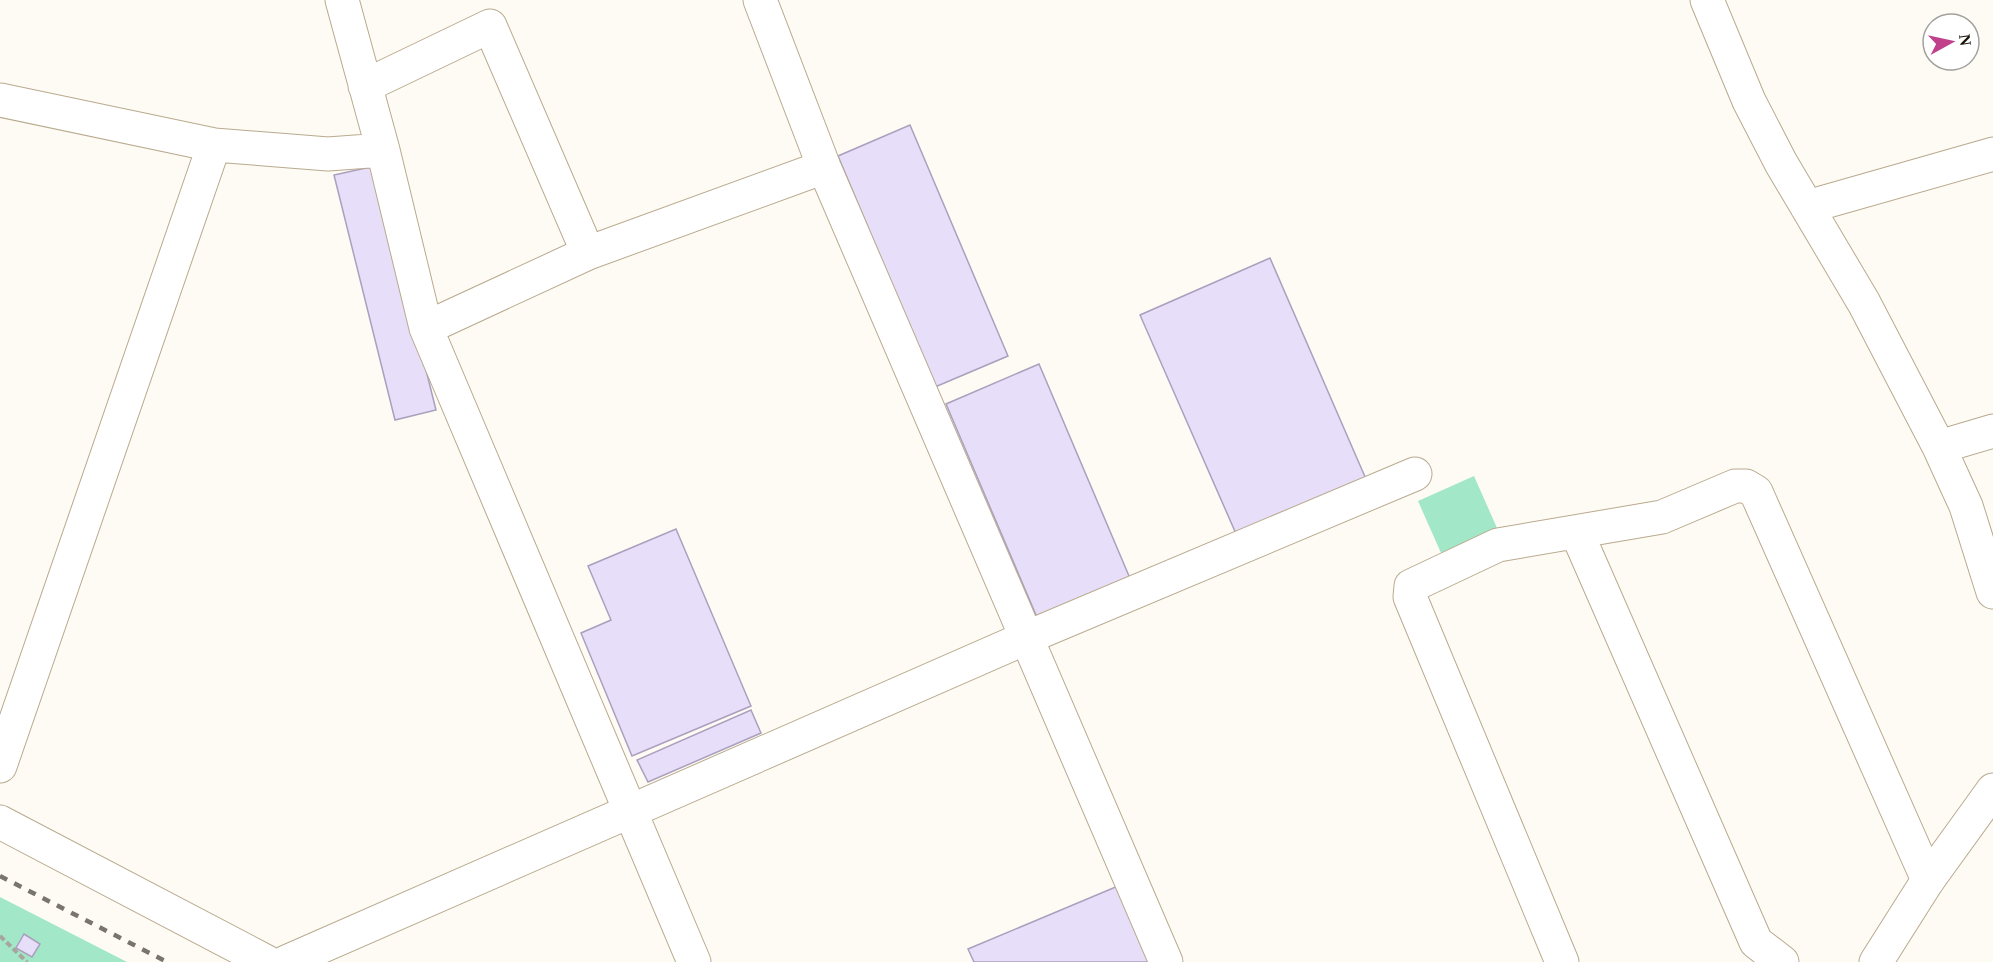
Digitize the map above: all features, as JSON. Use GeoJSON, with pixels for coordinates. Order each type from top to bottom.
{"type":"FeatureCollection","features":[{"type":"Feature","properties":{"kind":"street"},"geometry":{"type":"LineString","coordinates":[[342,0],[383,150],[426,328],[694,962]]}},
{"type":"Feature","properties":{"kind":"street"},"geometry":{"type":"LineString","coordinates":[[760,0],[824,167],[1166,962]]}},
{"type":"Feature","properties":{"kind":"street"},"geometry":{"type":"LineString","coordinates":[[1707,0],[1749,101],[1807,207],[1864,303],[1939,447],[1966,506],[1993,592]]}},
{"type":"Feature","properties":{"kind":"street"},"geometry":{"type":"LineString","coordinates":[[365,86],[490,26],[588,253]]}},
{"type":"Feature","properties":{"kind":"street"},"geometry":{"type":"LineString","coordinates":[[0,100],[214,145],[327,154],[383,150]]}},
{"type":"Feature","properties":{"kind":"street"},"geometry":{"type":"LineString","coordinates":[[0,766],[214,145]]}},
{"type":"Feature","properties":{"kind":"street"},"geometry":{"type":"LineString","coordinates":[[1807,207],[1993,154]]}},
{"type":"Feature","properties":{"kind":"street"},"geometry":{"type":"LineString","coordinates":[[426,328],[588,253],[824,167]]}},
{"type":"Feature","properties":{"kind":"street"},"geometry":{"type":"LineString","coordinates":[[1939,447],[1993,431]]}},
{"type":"Feature","properties":{"kind":"street"},"geometry":{"type":"LineString","coordinates":[[286,962],[1028,637],[1415,474]]}},
{"type":"Feature","properties":{"kind":"street"},"geometry":{"type":"LineString","coordinates":[[1562,962],[1410,597],[1411,586],[1498,544],[1577,533],[1662,517],[1735,486],[1746,486],[1756,492],[1928,879]]}},
{"type":"Feature","properties":{"kind":"street"},"geometry":{"type":"LineString","coordinates":[[1577,533],[1749,952],[1782,962]]}},
{"type":"Feature","properties":{"kind":"street"},"geometry":{"type":"LineString","coordinates":[[1876,962],[1928,879],[1993,790]]}},
{"type":"Feature","properties":{"kind":"street"},"geometry":{"type":"LineString","coordinates":[[0,822],[267,962]]}},
{"type":"Feature","properties":{"kind":"path"},"geometry":{"type":"LineString","coordinates":[[0,936],[27,962]]}},
{"type":"Feature","properties":{"kind":"green space"},"geometry":{"type":"Polygon","coordinates":[[[1474,476],[1497,528],[1441,553],[1418,501],[1474,476]]]}},
{"type":"Feature","properties":{"kind":"green space"},"geometry":{"type":"Polygon","coordinates":[[[0,897],[127,962],[0,962],[0,897]]]}},
{"type":"Feature","properties":{"kind":"building"},"geometry":{"type":"Polygon","coordinates":[[[910,125],[1008,356],[935,387],[838,156],[910,125]]]}},
{"type":"Feature","properties":{"kind":"building"},"geometry":{"type":"Polygon","coordinates":[[[375,166],[436,410],[395,420],[334,175],[375,166]]]}},
{"type":"Feature","properties":{"kind":"building"},"geometry":{"type":"Polygon","coordinates":[[[1270,258],[1366,479],[1237,536],[1140,315],[1270,258]]]}},
{"type":"Feature","properties":{"kind":"building"},"geometry":{"type":"Polygon","coordinates":[[[1039,364],[1132,583],[1039,622],[946,404],[1039,364]]]}},
{"type":"Feature","properties":{"kind":"building"},"geometry":{"type":"Polygon","coordinates":[[[676,529],[751,706],[632,756],[581,633],[611,620],[588,566],[676,529]]]}},
{"type":"Feature","properties":{"kind":"building"},"geometry":{"type":"Polygon","coordinates":[[[751,710],[761,733],[648,782],[637,760],[751,710]]]}},
{"type":"Feature","properties":{"kind":"building"},"geometry":{"type":"Polygon","coordinates":[[[1118,886],[1150,962],[974,962],[968,949],[1118,886]]]}},
{"type":"Feature","properties":{"kind":"building"},"geometry":{"type":"Polygon","coordinates":[[[24,934],[40,944],[32,957],[16,948],[24,934]]]}},
{"type":"Feature","properties":{"kind":"railway"},"geometry":{"type":"LineString","coordinates":[[0,876],[167,962]]}}]}
